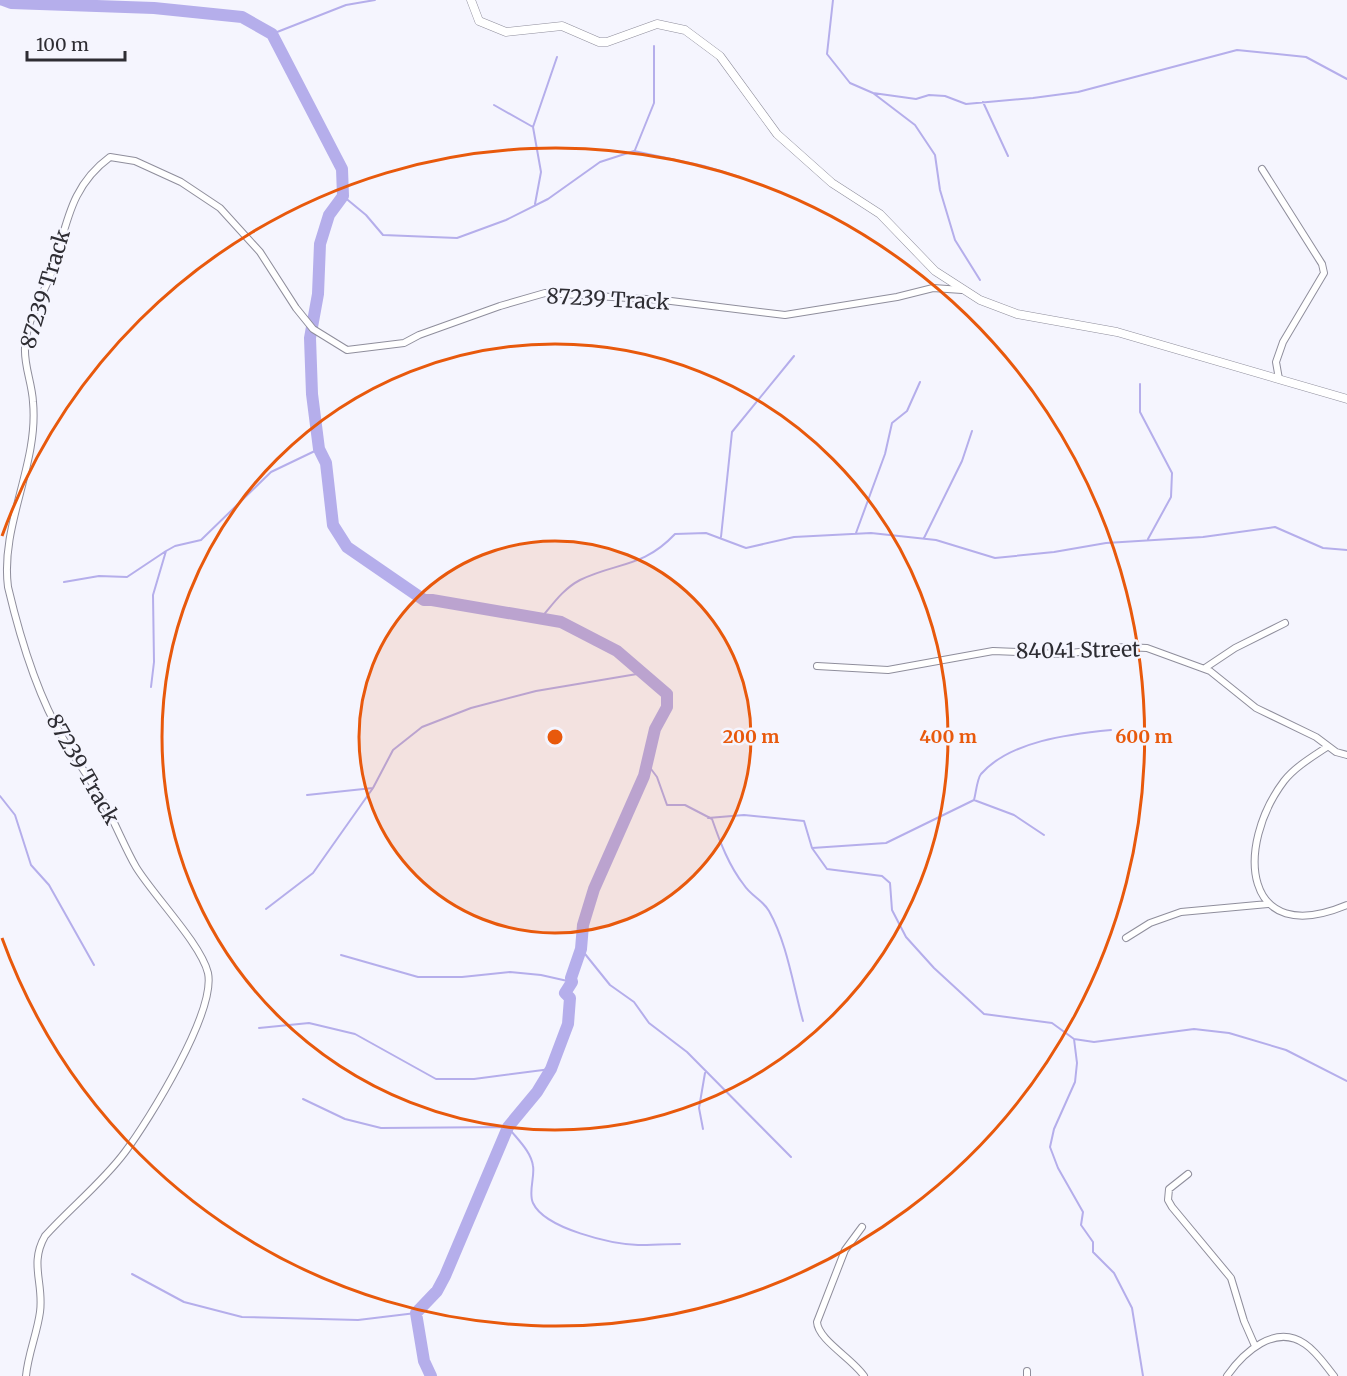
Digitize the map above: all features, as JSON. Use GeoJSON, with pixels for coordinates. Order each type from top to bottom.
{"type":"FeatureCollection","features":[{"type":"Feature","properties":{"kind":"street"},"geometry":{"type":"LineString","coordinates":[[471,0],[479,21],[506,32],[562,26],[590,39],[607,42],[657,24],[675,26],[692,33],[725,62],[777,134],[832,183],[880,214],[924,262],[962,290],[1004,310],[1116,332],[1347,399]]}},
{"type":"Feature","properties":{"kind":"street","name":"87239 Track"},"geometry":{"type":"LineString","coordinates":[[26,1376],[40,1310],[36,1267],[37,1249],[51,1229],[124,1153],[192,1038],[207,995],[208,973],[195,949],[136,868],[106,807],[64,740],[45,703],[4,569],[9,528],[28,453],[34,405],[24,344],[39,299],[50,277],[68,213],[83,186],[100,165],[110,157],[135,161],[181,182],[220,208],[260,252],[296,308],[313,329],[347,350],[404,343],[419,335],[500,306],[544,293],[663,300],[785,315],[897,297],[933,288],[962,290]]}},
{"type":"Feature","properties":{"kind":"street"},"geometry":{"type":"LineString","coordinates":[[1262,169],[1322,264],[1323,278],[1300,310],[1283,342],[1276,362],[1279,379]]}},
{"type":"Feature","properties":{"kind":"street"},"geometry":{"type":"LineString","coordinates":[[1205,668],[1235,648],[1285,623]]}},
{"type":"Feature","properties":{"kind":"street","name":"84041 Street"},"geometry":{"type":"LineString","coordinates":[[817,666],[888,670],[993,651],[1070,653],[1140,647],[1205,668],[1256,708],[1316,737],[1327,747],[1347,755]]}},
{"type":"Feature","properties":{"kind":"street"},"geometry":{"type":"LineString","coordinates":[[1268,904],[1259,888],[1256,872],[1254,850],[1258,830],[1285,781],[1327,747]]}},
{"type":"Feature","properties":{"kind":"street"},"geometry":{"type":"LineString","coordinates":[[1126,938],[1150,923],[1181,912],[1268,904],[1284,912],[1307,915],[1332,911],[1347,905]]}},
{"type":"Feature","properties":{"kind":"street"},"geometry":{"type":"LineString","coordinates":[[1188,1174],[1169,1189],[1168,1200],[1180,1218],[1231,1278],[1244,1321],[1255,1346]]}},
{"type":"Feature","properties":{"kind":"street"},"geometry":{"type":"LineString","coordinates":[[862,1227],[845,1250],[817,1322],[822,1336],[847,1356],[864,1376]]}},
{"type":"Feature","properties":{"kind":"street"},"geometry":{"type":"LineString","coordinates":[[1227,1376],[1239,1360],[1255,1346],[1276,1338],[1297,1340],[1305,1344],[1334,1376]]}},
{"type":"Feature","properties":{"kind":"waterway"},"geometry":{"type":"LineString","coordinates":[[3,0],[11,3],[154,8],[242,17],[272,34],[342,169],[343,196],[329,215],[320,244],[318,294],[310,338],[312,394],[319,449],[326,463],[333,525],[347,547],[424,600],[561,622],[617,651],[667,694],[667,707],[655,729],[644,776],[594,889],[583,925],[581,949],[571,978],[572,982],[565,993],[570,998],[568,1024],[551,1069],[537,1092],[508,1127],[445,1276],[437,1291],[416,1313],[424,1361],[431,1376]]}},
{"type":"Feature","properties":{"kind":"waterway"},"geometry":{"type":"LineString","coordinates":[[272,34],[346,5],[375,0]]}},
{"type":"Feature","properties":{"kind":"waterway"},"geometry":{"type":"LineString","coordinates":[[833,0],[827,54],[850,83],[873,93],[915,125],[935,155],[940,190],[955,240],[980,280]]}},
{"type":"Feature","properties":{"kind":"waterway"},"geometry":{"type":"LineString","coordinates":[[635,150],[654,103],[654,46]]}},
{"type":"Feature","properties":{"kind":"waterway"},"geometry":{"type":"LineString","coordinates":[[873,93],[916,99],[929,95],[945,96],[966,104],[1033,98],[1078,92],[1237,50],[1306,57],[1347,79]]}},
{"type":"Feature","properties":{"kind":"waterway"},"geometry":{"type":"LineString","coordinates":[[535,204],[541,172],[533,127],[557,57]]}},
{"type":"Feature","properties":{"kind":"waterway"},"geometry":{"type":"LineString","coordinates":[[983,102],[1008,156]]}},
{"type":"Feature","properties":{"kind":"waterway"},"geometry":{"type":"LineString","coordinates":[[494,105],[533,127]]}},
{"type":"Feature","properties":{"kind":"waterway"},"geometry":{"type":"LineString","coordinates":[[343,196],[366,215],[383,235],[457,238],[506,220],[548,199],[600,162],[634,151],[704,166],[740,177]]}},
{"type":"Feature","properties":{"kind":"waterway"},"geometry":{"type":"LineString","coordinates":[[721,537],[732,432],[794,356]]}},
{"type":"Feature","properties":{"kind":"waterway"},"geometry":{"type":"LineString","coordinates":[[856,533],[885,454],[892,423],[907,411],[920,382]]}},
{"type":"Feature","properties":{"kind":"waterway"},"geometry":{"type":"LineString","coordinates":[[1140,384],[1140,412],[1172,473],[1171,497],[1148,539]]}},
{"type":"Feature","properties":{"kind":"waterway"},"geometry":{"type":"LineString","coordinates":[[924,538],[962,461],[972,431]]}},
{"type":"Feature","properties":{"kind":"waterway"},"geometry":{"type":"LineString","coordinates":[[151,687],[154,662],[153,595],[166,551],[175,546],[201,540],[271,472],[319,449]]}},
{"type":"Feature","properties":{"kind":"waterway"},"geometry":{"type":"LineString","coordinates":[[541,618],[568,588],[580,580],[641,559],[675,534],[706,533],[746,548],[794,537],[871,533],[936,540],[995,558],[1054,552],[1106,543],[1203,537],[1275,527],[1323,548],[1347,550]]}},
{"type":"Feature","properties":{"kind":"waterway"},"geometry":{"type":"LineString","coordinates":[[64,582],[99,576],[127,577],[166,551]]}},
{"type":"Feature","properties":{"kind":"waterway"},"geometry":{"type":"LineString","coordinates":[[266,909],[313,873],[373,788],[393,750],[422,727],[471,708],[536,691],[643,673]]}},
{"type":"Feature","properties":{"kind":"waterway"},"geometry":{"type":"LineString","coordinates":[[812,848],[886,843],[974,800],[981,774],[1008,754],[1059,737],[1111,730]]}},
{"type":"Feature","properties":{"kind":"waterway"},"geometry":{"type":"LineString","coordinates":[[648,765],[657,777],[667,805],[685,805],[712,819],[734,870],[747,889],[769,911],[785,950],[803,1021]]}},
{"type":"Feature","properties":{"kind":"waterway"},"geometry":{"type":"LineString","coordinates":[[307,795],[373,788]]}},
{"type":"Feature","properties":{"kind":"waterway"},"geometry":{"type":"LineString","coordinates":[[0,796],[15,815],[31,865],[49,885],[94,965]]}},
{"type":"Feature","properties":{"kind":"waterway"},"geometry":{"type":"LineString","coordinates":[[974,800],[1014,815],[1044,835]]}},
{"type":"Feature","properties":{"kind":"waterway"},"geometry":{"type":"LineString","coordinates":[[708,818],[744,815],[804,821],[812,848],[827,869],[882,876],[890,883],[892,910],[906,937],[934,968],[984,1014],[1052,1023],[1074,1039],[1094,1042],[1194,1029],[1229,1033],[1286,1050],[1347,1081]]}},
{"type":"Feature","properties":{"kind":"waterway"},"geometry":{"type":"LineString","coordinates":[[581,949],[610,985],[634,1002],[649,1023],[687,1052],[791,1157]]}},
{"type":"Feature","properties":{"kind":"waterway"},"geometry":{"type":"LineString","coordinates":[[341,955],[418,977],[462,977],[510,972],[541,975],[572,982]]}},
{"type":"Feature","properties":{"kind":"waterway"},"geometry":{"type":"LineString","coordinates":[[259,1028],[309,1023],[355,1034],[436,1079],[474,1079],[551,1069]]}},
{"type":"Feature","properties":{"kind":"waterway"},"geometry":{"type":"LineString","coordinates":[[1074,1039],[1077,1063],[1075,1082],[1054,1129],[1050,1147],[1058,1168],[1083,1212],[1081,1225],[1093,1242],[1093,1252],[1114,1273],[1132,1308],[1143,1376]]}},
{"type":"Feature","properties":{"kind":"waterway"},"geometry":{"type":"LineString","coordinates":[[703,1129],[699,1108],[705,1073]]}},
{"type":"Feature","properties":{"kind":"waterway"},"geometry":{"type":"LineString","coordinates":[[303,1099],[345,1119],[381,1128],[508,1127],[527,1150],[532,1161],[531,1195],[533,1203],[551,1220],[580,1233],[612,1242],[638,1245],[680,1244]]}},
{"type":"Feature","properties":{"kind":"waterway"},"geometry":{"type":"LineString","coordinates":[[132,1274],[184,1302],[242,1317],[358,1320],[416,1313]]}}]}
